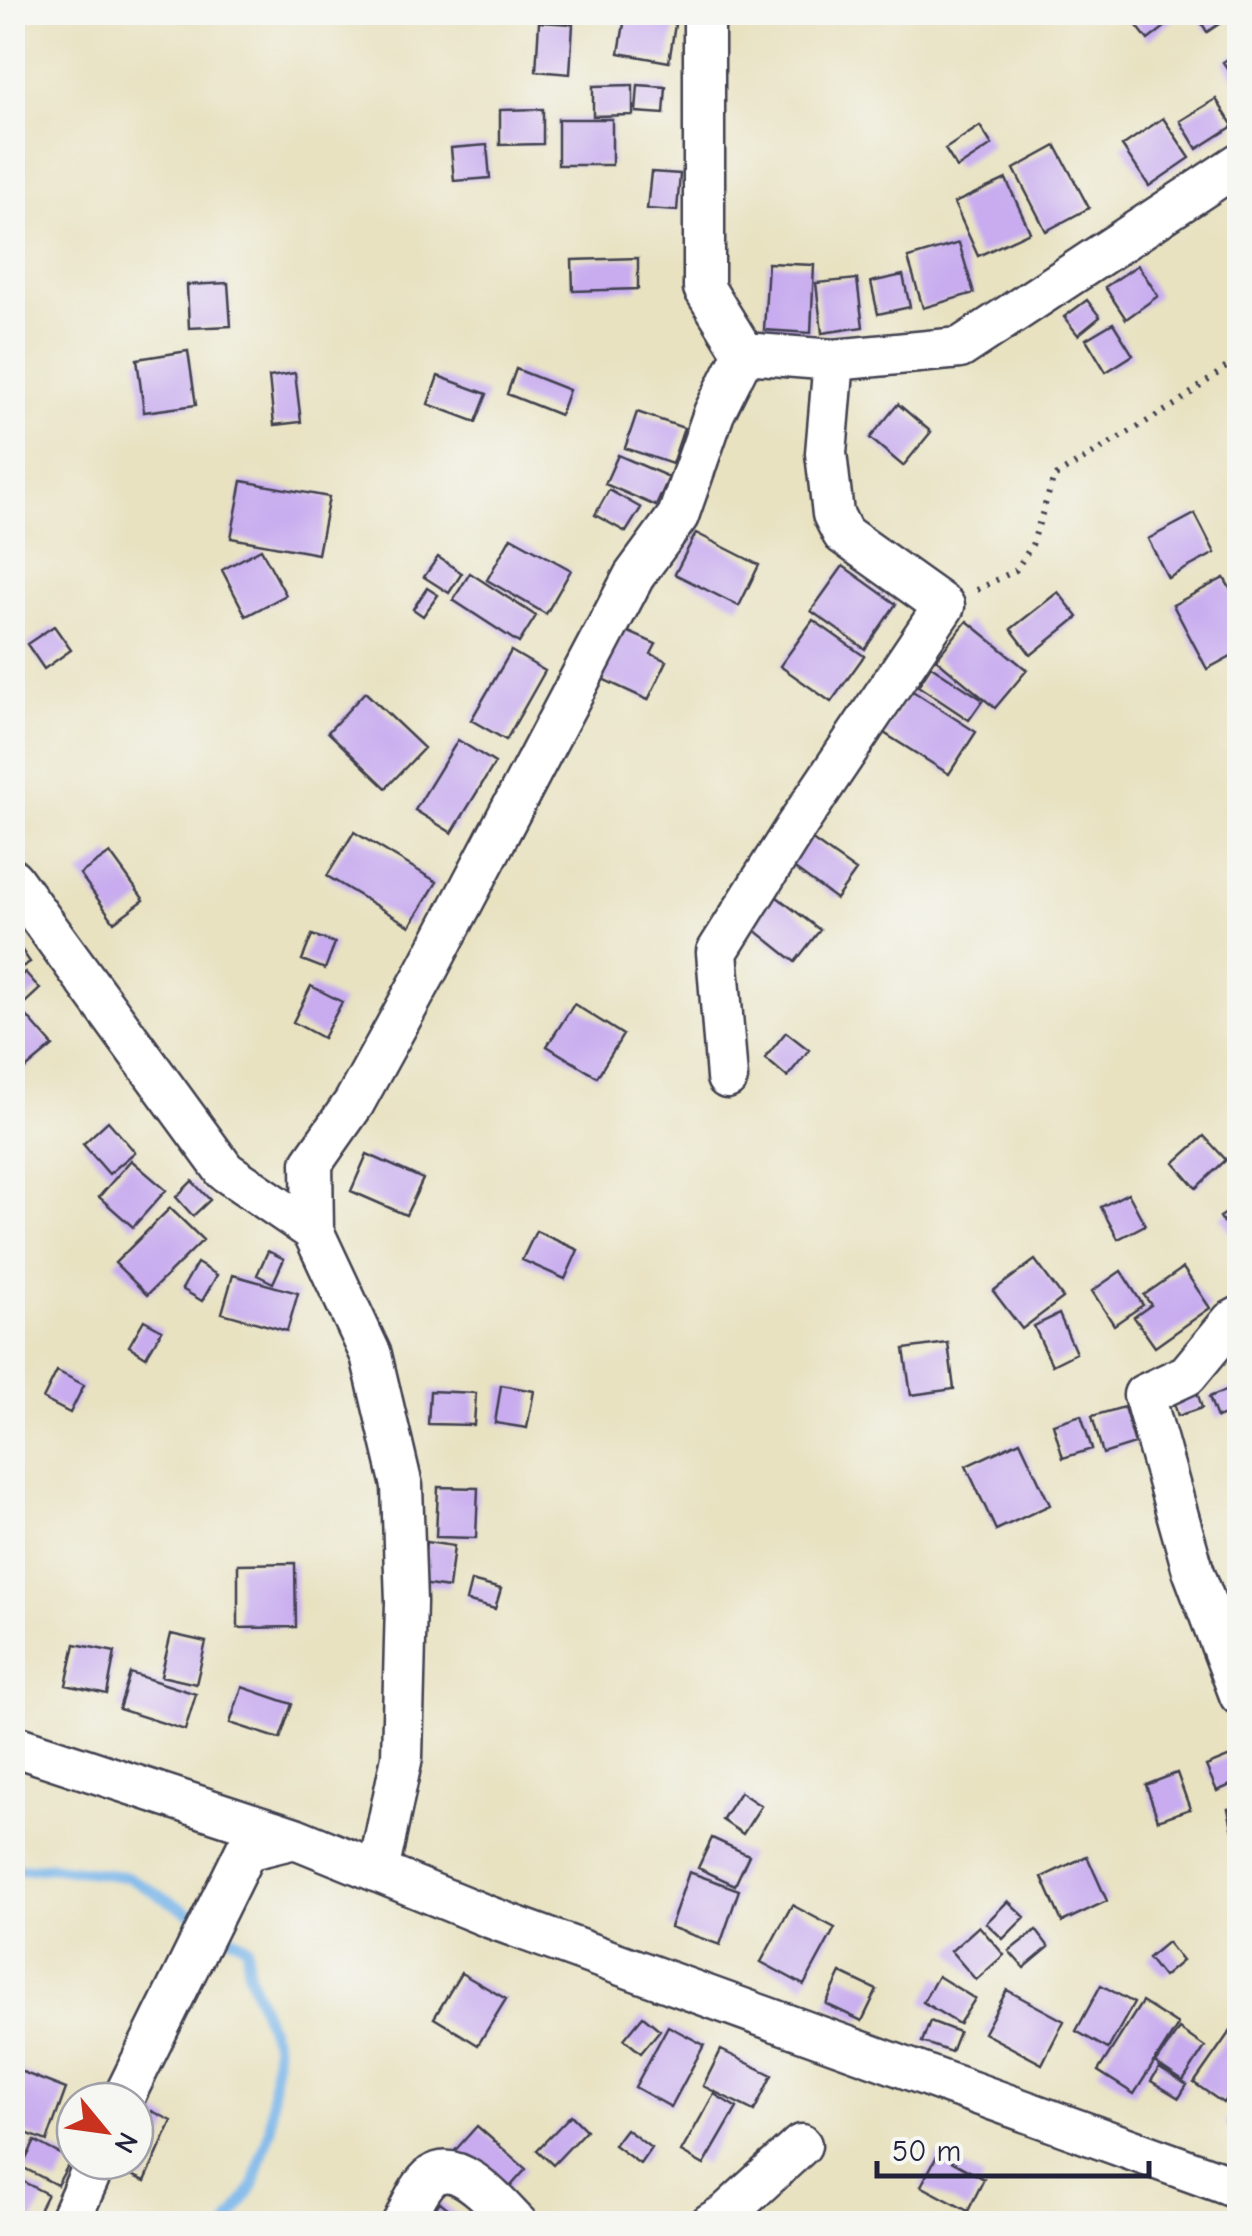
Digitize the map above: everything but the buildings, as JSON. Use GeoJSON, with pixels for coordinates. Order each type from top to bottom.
{"type":"FeatureCollection","features":[{"type":"Feature","properties":{"kind":"street"},"geometry":{"type":"LineString","coordinates":[[704,12],[704,288],[744,353]]}},
{"type":"Feature","properties":{"kind":"street"},"geometry":{"type":"LineString","coordinates":[[744,353],[834,360],[960,348],[1240,162]]}},
{"type":"Feature","properties":{"kind":"street"},"geometry":{"type":"LineString","coordinates":[[378,1872],[402,1757],[406,1602],[402,1486],[371,1354],[313,1232],[312,1163],[354,1103],[426,972],[634,576],[678,516],[714,414],[744,353]]}},
{"type":"Feature","properties":{"kind":"street"},"geometry":{"type":"LineString","coordinates":[[727,1078],[718,952],[794,828],[944,606],[843,534],[833,514],[826,452],[834,360]]}},
{"type":"Feature","properties":{"kind":"street"},"geometry":{"type":"LineString","coordinates":[[12,879],[225,1170],[313,1232]]}},
{"type":"Feature","properties":{"kind":"street"},"geometry":{"type":"LineString","coordinates":[[1240,1317],[1231,1322],[1187,1375],[1144,1395],[1194,1570],[1240,1696]]}},
{"type":"Feature","properties":{"kind":"street"},"geometry":{"type":"LineString","coordinates":[[12,1745],[295,1838],[490,1918],[1240,2189]]}},
{"type":"Feature","properties":{"kind":"street"},"geometry":{"type":"LineString","coordinates":[[132,2081],[246,1850],[295,1838]]}},
{"type":"Feature","properties":{"kind":"street"},"geometry":{"type":"LineString","coordinates":[[710,2224],[800,2146]]}},
{"type":"Feature","properties":{"kind":"street"},"geometry":{"type":"LineString","coordinates":[[402,2224],[432,2176],[445,2172],[459,2173],[480,2188],[517,2224]]}},
{"type":"Feature","properties":{"kind":"street"},"geometry":{"type":"LineString","coordinates":[[68,2224],[87,2181]]}},
{"type":"Feature","properties":{"kind":"path"},"geometry":{"type":"LineString","coordinates":[[944,606],[1016,570],[1032,545],[1054,477],[1176,404],[1240,358]]}},
{"type":"Feature","properties":{"kind":"waterway"},"geometry":{"type":"LineString","coordinates":[[12,1870],[52,1867],[128,1877],[247,1946],[248,1972],[276,2045],[270,2129],[254,2184],[229,2224]]}}]}
